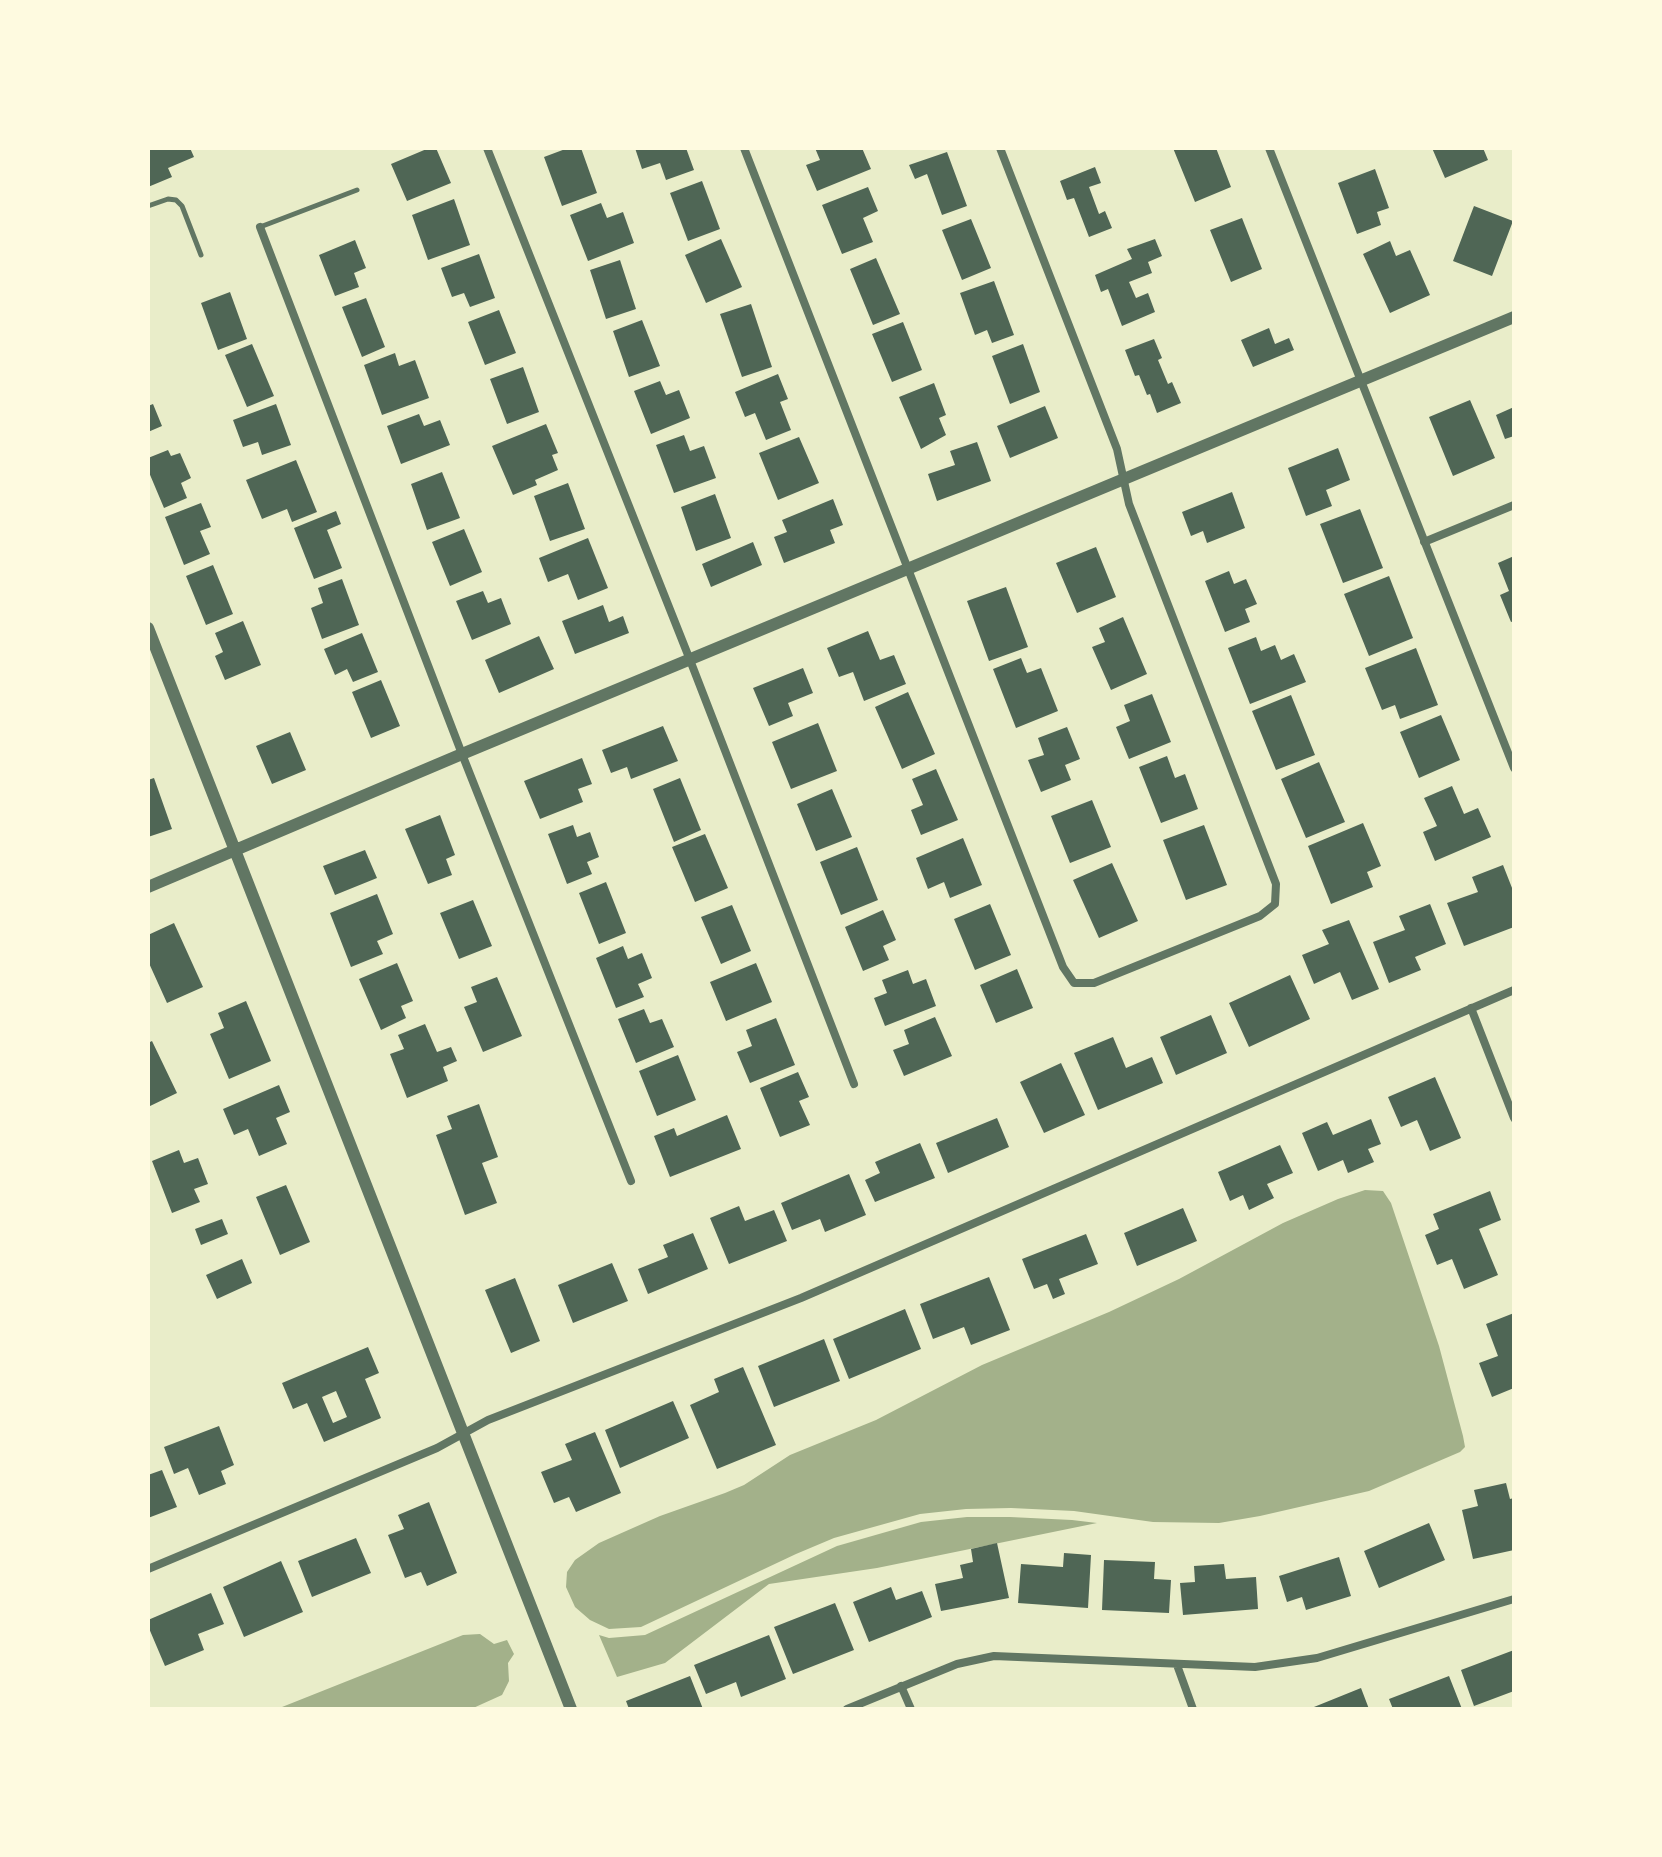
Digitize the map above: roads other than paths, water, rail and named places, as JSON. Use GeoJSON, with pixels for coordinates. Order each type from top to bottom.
{"type":"FeatureCollection","features":[{"type":"Feature","properties":{"kind":"street"},"geometry":{"type":"LineString","coordinates":[[487,148],[854,1084]]}},
{"type":"Feature","properties":{"kind":"street"},"geometry":{"type":"LineString","coordinates":[[744,148],[1063,967],[1074,983],[1094,983],[1260,916],[1275,904],[1276,884],[1129,504],[1117,449],[1000,148]]}},
{"type":"Feature","properties":{"kind":"street"},"geometry":{"type":"LineString","coordinates":[[1269,148],[1514,768]]}},
{"type":"Feature","properties":{"kind":"street"},"geometry":{"type":"LineString","coordinates":[[260,227],[462,754],[631,1181]]}},
{"type":"Feature","properties":{"kind":"street"},"geometry":{"type":"LineString","coordinates":[[148,887],[1514,317]]}},
{"type":"Feature","properties":{"kind":"street"},"geometry":{"type":"LineString","coordinates":[[1424,542],[1514,505]]}},
{"type":"Feature","properties":{"kind":"street"},"geometry":{"type":"LineString","coordinates":[[148,628],[571,1709]]}},
{"type":"Feature","properties":{"kind":"street"},"geometry":{"type":"LineString","coordinates":[[148,1569],[437,1448],[488,1420],[801,1298],[1514,990]]}},
{"type":"Feature","properties":{"kind":"street"},"geometry":{"type":"LineString","coordinates":[[1471,1008],[1514,1118]]}},
{"type":"Feature","properties":{"kind":"street"},"geometry":{"type":"LineString","coordinates":[[847,1709],[957,1664],[994,1656],[1255,1667],[1317,1658],[1514,1599]]}},
{"type":"Feature","properties":{"kind":"street"},"geometry":{"type":"LineString","coordinates":[[1177,1665],[1193,1709]]}},
{"type":"Feature","properties":{"kind":"street"},"geometry":{"type":"LineString","coordinates":[[901,1686],[911,1709]]}},
{"type":"Feature","properties":{"kind":"lane"},"geometry":{"type":"LineString","coordinates":[[260,227],[357,190]]}},
{"type":"Feature","properties":{"kind":"lane"},"geometry":{"type":"LineString","coordinates":[[148,206],[168,199],[176,200],[182,206],[201,255]]}}]}
